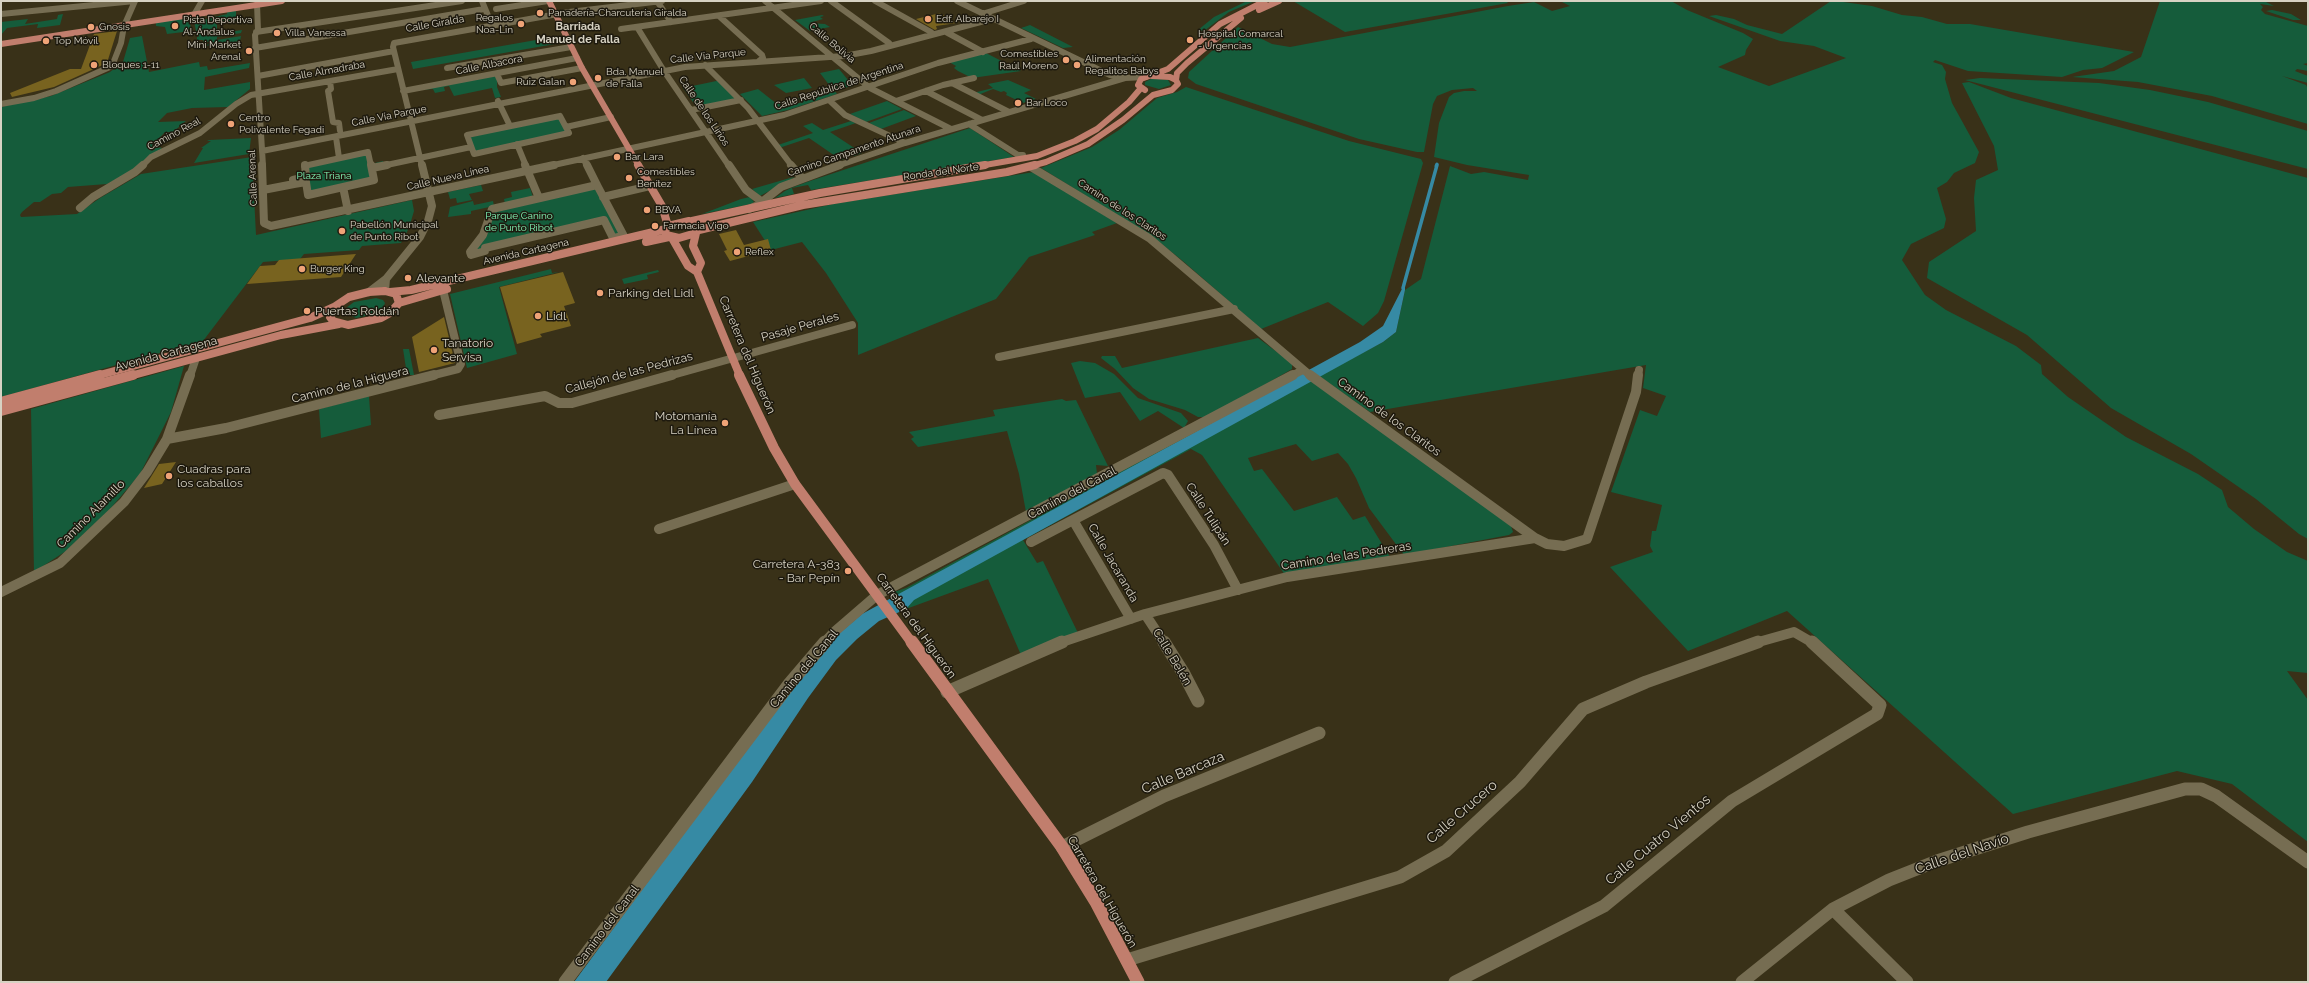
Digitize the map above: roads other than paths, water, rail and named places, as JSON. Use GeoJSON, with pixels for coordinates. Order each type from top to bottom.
{"type":"FeatureCollection","features":[{"type":"Feature","properties":{"kind":"main road"},"geometry":{"type":"LineString","coordinates":[[1,44],[282,1]]}},
{"type":"Feature","properties":{"kind":"main road"},"geometry":{"type":"LineString","coordinates":[[548,1],[582,68],[662,206],[669,232],[679,247],[688,266],[697,272],[701,263],[693,246],[700,225],[688,221],[662,206]]}},
{"type":"Feature","properties":{"kind":"main road","name":"Ronda del Norte"},"geometry":{"type":"LineString","coordinates":[[669,232],[688,221],[820,194],[1022,156],[1048,153],[1097,129],[1139,89],[1140,80],[1168,69],[1220,24],[1265,1]]}},
{"type":"Feature","properties":{"kind":"main road","name":"Ronda del Norte"},"geometry":{"type":"LineString","coordinates":[[669,232],[682,238],[698,232],[811,203],[1031,167],[1060,157],[1088,144],[1123,120],[1153,95],[1177,86],[1176,78],[1187,63],[1233,23],[1280,1]]}},
{"type":"Feature","properties":{"kind":"main road"},"geometry":{"type":"LineString","coordinates":[[1149,76],[1166,76],[1176,78]]}},
{"type":"Feature","properties":{"kind":"main road"},"geometry":{"type":"LineString","coordinates":[[1139,89],[1154,92],[1167,91]]}},
{"type":"Feature","properties":{"kind":"main road","name":"Avenida Cartagena"},"geometry":{"type":"LineString","coordinates":[[1,412],[281,335],[339,324],[348,325],[370,322],[390,313],[399,303],[443,290],[669,232]]}},
{"type":"Feature","properties":{"kind":"main road","name":"Avenida Cartagena"},"geometry":{"type":"LineString","coordinates":[[1,402],[310,318],[334,307],[349,297],[369,292],[411,290],[669,232]]}},
{"type":"Feature","properties":{"kind":"main road","name":"Carretera del Higuerón"},"geometry":{"type":"LineString","coordinates":[[697,272],[732,358],[774,448],[795,484],[1062,846],[1096,902],[1138,982]]}},
{"type":"Feature","properties":{"kind":"main road"},"geometry":{"type":"LineString","coordinates":[[387,291],[396,294],[399,303]]}},
{"type":"Feature","properties":{"kind":"main road"},"geometry":{"type":"LineString","coordinates":[[334,307],[330,317],[339,324]]}},
{"type":"Feature","properties":{"kind":"street"},"geometry":{"type":"LineString","coordinates":[[58,9],[71,1]]}},
{"type":"Feature","properties":{"kind":"street"},"geometry":{"type":"LineString","coordinates":[[1,14],[58,9],[101,3],[135,1],[124,26],[114,63],[108,68],[43,95],[1,104]]}},
{"type":"Feature","properties":{"kind":"street"},"geometry":{"type":"LineString","coordinates":[[196,13],[202,1]]}},
{"type":"Feature","properties":{"kind":"street"},"geometry":{"type":"LineString","coordinates":[[256,32],[397,8],[460,1]]}},
{"type":"Feature","properties":{"kind":"street"},"geometry":{"type":"LineString","coordinates":[[482,1],[491,24],[495,24]]}},
{"type":"Feature","properties":{"kind":"street"},"geometry":{"type":"LineString","coordinates":[[496,10],[548,1]]}},
{"type":"Feature","properties":{"kind":"street"},"geometry":{"type":"LineString","coordinates":[[589,1],[593,9]]}},
{"type":"Feature","properties":{"kind":"street"},"geometry":{"type":"LineString","coordinates":[[657,1],[671,22]]}},
{"type":"Feature","properties":{"kind":"street","name":"Calle Giralda"},"geometry":{"type":"LineString","coordinates":[[394,52],[393,44],[398,41],[554,14],[662,1]]}},
{"type":"Feature","properties":{"kind":"street","name":"Calle Bolivia"},"geometry":{"type":"LineString","coordinates":[[765,1],[869,87],[951,129]]}},
{"type":"Feature","properties":{"kind":"street"},"geometry":{"type":"LineString","coordinates":[[621,30],[775,9],[821,1]]}},
{"type":"Feature","properties":{"kind":"street"},"geometry":{"type":"LineString","coordinates":[[831,1],[889,43]]}},
{"type":"Feature","properties":{"kind":"street"},"geometry":{"type":"LineString","coordinates":[[875,1],[931,32]]}},
{"type":"Feature","properties":{"kind":"street"},"geometry":{"type":"LineString","coordinates":[[956,1],[1031,39],[1117,77],[1125,78]]}},
{"type":"Feature","properties":{"kind":"street"},"geometry":{"type":"LineString","coordinates":[[987,17],[1024,1]]}},
{"type":"Feature","properties":{"kind":"street","name":"Calle Arenal"},"geometry":{"type":"LineString","coordinates":[[257,4],[258,30],[256,32],[255,48],[262,149],[264,223],[271,226]]}},
{"type":"Feature","properties":{"kind":"street"},"geometry":{"type":"LineString","coordinates":[[397,8],[397,23]]}},
{"type":"Feature","properties":{"kind":"street"},"geometry":{"type":"LineString","coordinates":[[255,48],[484,9]]}},
{"type":"Feature","properties":{"kind":"street"},"geometry":{"type":"LineString","coordinates":[[719,16],[761,59]]}},
{"type":"Feature","properties":{"kind":"street","name":"Calle Vía Parque"},"geometry":{"type":"LineString","coordinates":[[832,55],[889,43],[987,17]]}},
{"type":"Feature","properties":{"kind":"street","name":"Calle Vía Parque"},"geometry":{"type":"LineString","coordinates":[[262,149],[694,63],[832,55],[886,48],[946,32],[987,17]]}},
{"type":"Feature","properties":{"kind":"street","name":"Calle de los Lirios"},"geometry":{"type":"LineString","coordinates":[[637,27],[663,70],[746,190],[761,201]]}},
{"type":"Feature","properties":{"kind":"street"},"geometry":{"type":"LineString","coordinates":[[946,32],[983,52]]}},
{"type":"Feature","properties":{"kind":"street","name":"Calle República de Argentina"},"geometry":{"type":"LineString","coordinates":[[628,149],[784,115],[831,102],[938,63],[1031,39]]}},
{"type":"Feature","properties":{"kind":"street"},"geometry":{"type":"LineString","coordinates":[[447,68],[571,47]]}},
{"type":"Feature","properties":{"kind":"street"},"geometry":{"type":"LineString","coordinates":[[258,76],[325,76],[394,52],[419,156],[430,192],[432,206],[428,221],[410,250],[386,279],[369,292]]}},
{"type":"Feature","properties":{"kind":"street","name":"Calle Albacora"},"geometry":{"type":"LineString","coordinates":[[404,91],[578,58]]}},
{"type":"Feature","properties":{"kind":"street","name":"Calle Vía Parque"},"geometry":{"type":"LineString","coordinates":[[663,70],[761,59]]}},
{"type":"Feature","properties":{"kind":"street"},"geometry":{"type":"LineString","coordinates":[[705,65],[742,101],[779,151],[802,178]]}},
{"type":"Feature","properties":{"kind":"street"},"geometry":{"type":"LineString","coordinates":[[497,74],[501,83],[582,68]]}},
{"type":"Feature","properties":{"kind":"street","name":"Calle Almadraba"},"geometry":{"type":"LineString","coordinates":[[259,93],[325,76],[398,69]]}},
{"type":"Feature","properties":{"kind":"street"},"geometry":{"type":"LineString","coordinates":[[325,76],[331,89],[328,91],[333,122]]}},
{"type":"Feature","properties":{"kind":"street"},"geometry":{"type":"LineString","coordinates":[[969,124],[1108,81],[1149,76]]}},
{"type":"Feature","properties":{"kind":"street"},"geometry":{"type":"LineString","coordinates":[[896,101],[952,83],[974,78]]}},
{"type":"Feature","properties":{"kind":"street"},"geometry":{"type":"LineString","coordinates":[[1108,81],[1123,80],[1139,89]]}},
{"type":"Feature","properties":{"kind":"street"},"geometry":{"type":"LineString","coordinates":[[952,83],[1009,112]]}},
{"type":"Feature","properties":{"kind":"street"},"geometry":{"type":"LineString","coordinates":[[926,91],[982,120]]}},
{"type":"Feature","properties":{"kind":"street","name":"Camino Real"},"geometry":{"type":"LineString","coordinates":[[80,208],[93,197],[135,172],[151,157],[200,134],[245,98],[259,93]]}},
{"type":"Feature","properties":{"kind":"street"},"geometry":{"type":"LineString","coordinates":[[690,110],[742,101]]}},
{"type":"Feature","properties":{"kind":"street"},"geometry":{"type":"LineString","coordinates":[[499,102],[510,126]]}},
{"type":"Feature","properties":{"kind":"street"},"geometry":{"type":"LineString","coordinates":[[831,102],[846,115],[905,143]]}},
{"type":"Feature","properties":{"kind":"street"},"geometry":{"type":"LineString","coordinates":[[560,116],[569,133],[474,154],[467,135],[510,126],[560,116]]}},
{"type":"Feature","properties":{"kind":"street"},"geometry":{"type":"LineString","coordinates":[[565,125],[610,116]]}},
{"type":"Feature","properties":{"kind":"street"},"geometry":{"type":"LineString","coordinates":[[333,122],[329,125],[335,134],[339,158]]}},
{"type":"Feature","properties":{"kind":"street"},"geometry":{"type":"LineString","coordinates":[[333,122],[338,123],[335,134]]}},
{"type":"Feature","properties":{"kind":"street"},"geometry":{"type":"LineString","coordinates":[[969,124],[1022,156]]}},
{"type":"Feature","properties":{"kind":"street","name":"Camino Campamento Atunara"},"geometry":{"type":"LineString","coordinates":[[747,210],[758,205],[761,201],[781,187],[802,178],[905,143],[969,124]]}},
{"type":"Feature","properties":{"kind":"street"},"geometry":{"type":"LineString","coordinates":[[517,144],[539,198]]}},
{"type":"Feature","properties":{"kind":"street"},"geometry":{"type":"LineString","coordinates":[[371,166],[471,145]]}},
{"type":"Feature","properties":{"kind":"street","name":"Calle Nueva Línea"},"geometry":{"type":"LineString","coordinates":[[271,226],[348,211],[628,149]]}},
{"type":"Feature","properties":{"kind":"street"},"geometry":{"type":"LineString","coordinates":[[368,152],[374,180],[308,194],[304,165],[339,158],[368,152]]}},
{"type":"Feature","properties":{"kind":"street"},"geometry":{"type":"LineString","coordinates":[[583,158],[624,236],[613,238],[604,220],[485,248],[485,252],[471,255],[470,252],[484,235],[492,209],[597,185]]}},
{"type":"Feature","properties":{"kind":"street","name":"Camino de los Claritos"},"geometry":{"type":"LineString","coordinates":[[1031,167],[1149,238],[1234,309],[1303,370],[1535,538]]}},
{"type":"Feature","properties":{"kind":"street"},"geometry":{"type":"LineString","coordinates":[[263,188],[306,179]]}},
{"type":"Feature","properties":{"kind":"street"},"geometry":{"type":"LineString","coordinates":[[603,197],[650,186]]}},
{"type":"Feature","properties":{"kind":"street"},"geometry":{"type":"LineString","coordinates":[[343,187],[348,211]]}},
{"type":"Feature","properties":{"kind":"street"},"geometry":{"type":"LineString","coordinates":[[386,279],[387,291]]}},
{"type":"Feature","properties":{"kind":"street","name":"Camino de la Higuera"},"geometry":{"type":"LineString","coordinates":[[167,439],[226,428],[458,369],[460,364],[443,290]]}},
{"type":"Feature","properties":{"kind":"street"},"geometry":{"type":"LineString","coordinates":[[999,357],[1234,309]]}},
{"type":"Feature","properties":{"kind":"street","name":"Pasaje Perales"},"geometry":{"type":"LineString","coordinates":[[732,358],[852,325]]}},
{"type":"Feature","properties":{"kind":"street","name":"Camino Alamillo"},"geometry":{"type":"LineString","coordinates":[[1,592],[60,563],[78,548],[124,502],[147,472],[167,439],[196,358]]}},
{"type":"Feature","properties":{"kind":"street","name":"Callejón de las Pedrizas"},"geometry":{"type":"LineString","coordinates":[[439,415],[545,396],[559,403],[572,403],[732,358]]}},
{"type":"Feature","properties":{"kind":"street","name":"Camino del Canal"},"geometry":{"type":"LineString","coordinates":[[565,982],[790,683],[833,633],[877,595],[1303,370]]}},
{"type":"Feature","properties":{"kind":"street"},"geometry":{"type":"LineString","coordinates":[[1535,538],[1555,546],[1576,543],[1588,539],[1636,392],[1639,370]]}},
{"type":"Feature","properties":{"kind":"street","name":"Calle Tulipán"},"geometry":{"type":"LineString","coordinates":[[1031,542],[1161,473],[1168,475],[1214,545],[1238,590]]}},
{"type":"Feature","properties":{"kind":"street"},"geometry":{"type":"LineString","coordinates":[[659,530],[795,484]]}},
{"type":"Feature","properties":{"kind":"street","name":"Calle Jacaranda"},"geometry":{"type":"LineString","coordinates":[[1073,520],[1131,619]]}},
{"type":"Feature","properties":{"kind":"street","name":"Camino de las Pedreras"},"geometry":{"type":"LineString","coordinates":[[947,692],[1046,648],[1145,614],[1287,577],[1535,538]]}},
{"type":"Feature","properties":{"kind":"street","name":"Calle Belén"},"geometry":{"type":"LineString","coordinates":[[1145,614],[1184,674],[1198,702]]}},
{"type":"Feature","properties":{"kind":"street","name":"Calle Cuatro Vientos"},"geometry":{"type":"LineString","coordinates":[[1455,982],[1604,906],[1732,801],[1876,714],[1880,705],[1809,640],[1794,632],[1785,633]]}},
{"type":"Feature","properties":{"kind":"street","name":"Calle Crucero"},"geometry":{"type":"LineString","coordinates":[[1127,960],[1400,877],[1446,851],[1520,782],[1583,710],[1646,682],[1785,633]]}},
{"type":"Feature","properties":{"kind":"street","name":"Calle Barcaza"},"geometry":{"type":"LineString","coordinates":[[1062,846],[1164,796],[1319,733]]}},
{"type":"Feature","properties":{"kind":"street","name":"Calle del Navío"},"geometry":{"type":"LineString","coordinates":[[1742,982],[1833,909],[1896,877],[1937,861],[2028,832],[2185,789],[2196,789],[2210,792],[2308,862]]}},
{"type":"Feature","properties":{"kind":"street"},"geometry":{"type":"LineString","coordinates":[[1833,909],[1907,982]]}},
{"type":"Feature","properties":{"kind":"water"},"geometry":{"type":"Polygon","coordinates":[[[1405,283],[1405,290],[1396,332],[1383,342],[914,600],[906,609],[879,621],[857,639],[836,660],[808,698],[752,782],[606,982],[574,982],[782,699],[829,642],[862,614],[1360,342],[1383,326],[1405,283]]]}},
{"type":"Feature","properties":{"kind":"waterway"},"geometry":{"type":"LineString","coordinates":[[1403,288],[1437,165]]}},
{"type":"Feature","properties":{"kind":"place","name":"Panadería-Charcutería Giralda"},"geometry":{"type":"Point","coordinates":[540,13]}},
{"type":"Feature","properties":{"kind":"place","name":"Edf. Albarejo I"},"geometry":{"type":"Point","coordinates":[928,19]}},
{"type":"Feature","properties":{"kind":"place","name":"Regalos Noa-Lin"},"geometry":{"type":"Point","coordinates":[521,24]}},
{"type":"Feature","properties":{"kind":"place","name":"Pista Deportiva Al-Ándalus"},"geometry":{"type":"Point","coordinates":[175,26]}},
{"type":"Feature","properties":{"kind":"place","name":"Gnosis"},"geometry":{"type":"Point","coordinates":[91,27]}},
{"type":"Feature","properties":{"kind":"place","name":"Villa Vanessa"},"geometry":{"type":"Point","coordinates":[277,33]}},
{"type":"Feature","properties":{"kind":"place","name":"Hospital Comarcal - Urgencias"},"geometry":{"type":"Point","coordinates":[1190,40]}},
{"type":"Feature","properties":{"kind":"place","name":"Top Móvil"},"geometry":{"type":"Point","coordinates":[46,41]}},
{"type":"Feature","properties":{"kind":"place","name":"Mini Market Arenal"},"geometry":{"type":"Point","coordinates":[249,51]}},
{"type":"Feature","properties":{"kind":"place","name":"Comestibles Raúl Moreno"},"geometry":{"type":"Point","coordinates":[1066,60]}},
{"type":"Feature","properties":{"kind":"place","name":"Bloques 1-11"},"geometry":{"type":"Point","coordinates":[94,65]}},
{"type":"Feature","properties":{"kind":"place","name":"Alimentación Regalitos Babys"},"geometry":{"type":"Point","coordinates":[1077,65]}},
{"type":"Feature","properties":{"kind":"place","name":"Bda. Manuel de Falla"},"geometry":{"type":"Point","coordinates":[598,78]}},
{"type":"Feature","properties":{"kind":"place","name":"Ruiz Galan"},"geometry":{"type":"Point","coordinates":[573,82]}},
{"type":"Feature","properties":{"kind":"place","name":"Bar Loco"},"geometry":{"type":"Point","coordinates":[1018,103]}},
{"type":"Feature","properties":{"kind":"place","name":"Centro Polivalente Fegadi"},"geometry":{"type":"Point","coordinates":[231,124]}},
{"type":"Feature","properties":{"kind":"place","name":"Bar Lara"},"geometry":{"type":"Point","coordinates":[617,157]}},
{"type":"Feature","properties":{"kind":"place","name":"Comestibles Benítez"},"geometry":{"type":"Point","coordinates":[629,178]}},
{"type":"Feature","properties":{"kind":"place","name":"BBVA"},"geometry":{"type":"Point","coordinates":[647,210]}},
{"type":"Feature","properties":{"kind":"place","name":"Farmacia Vigo"},"geometry":{"type":"Point","coordinates":[655,226]}},
{"type":"Feature","properties":{"kind":"place","name":"Pabellón Municipal de Punto Ribot"},"geometry":{"type":"Point","coordinates":[342,231]}},
{"type":"Feature","properties":{"kind":"place","name":"Reflex"},"geometry":{"type":"Point","coordinates":[737,252]}},
{"type":"Feature","properties":{"kind":"place","name":"Burger King"},"geometry":{"type":"Point","coordinates":[302,269]}},
{"type":"Feature","properties":{"kind":"place","name":"Alevante"},"geometry":{"type":"Point","coordinates":[408,278]}},
{"type":"Feature","properties":{"kind":"place","name":"Parking del Lidl"},"geometry":{"type":"Point","coordinates":[600,293]}},
{"type":"Feature","properties":{"kind":"place","name":"Puertas Roldán"},"geometry":{"type":"Point","coordinates":[307,311]}},
{"type":"Feature","properties":{"kind":"place","name":"Lidl"},"geometry":{"type":"Point","coordinates":[538,316]}},
{"type":"Feature","properties":{"kind":"place","name":"Tanatorio Servisa"},"geometry":{"type":"Point","coordinates":[434,350]}},
{"type":"Feature","properties":{"kind":"place","name":"Motomanía La Línea"},"geometry":{"type":"Point","coordinates":[725,423]}},
{"type":"Feature","properties":{"kind":"place","name":"Cuadras para los caballos"},"geometry":{"type":"Point","coordinates":[169,476]}},
{"type":"Feature","properties":{"kind":"place","name":"Carretera A-383 - Bar Pepín"},"geometry":{"type":"Point","coordinates":[848,571]}},
{"type":"Feature","properties":{"kind":"district","name":"Barriada Manuel de Falla"},"geometry":{"type":"Point","coordinates":[578,33]}},
{"type":"Feature","properties":{"kind":"park label","name":"Plaza Triana"},"geometry":{"type":"Point","coordinates":[324,176]}},
{"type":"Feature","properties":{"kind":"park label","name":"Parque Canino de Punto Ribot"},"geometry":{"type":"Point","coordinates":[519,222]}}]}
